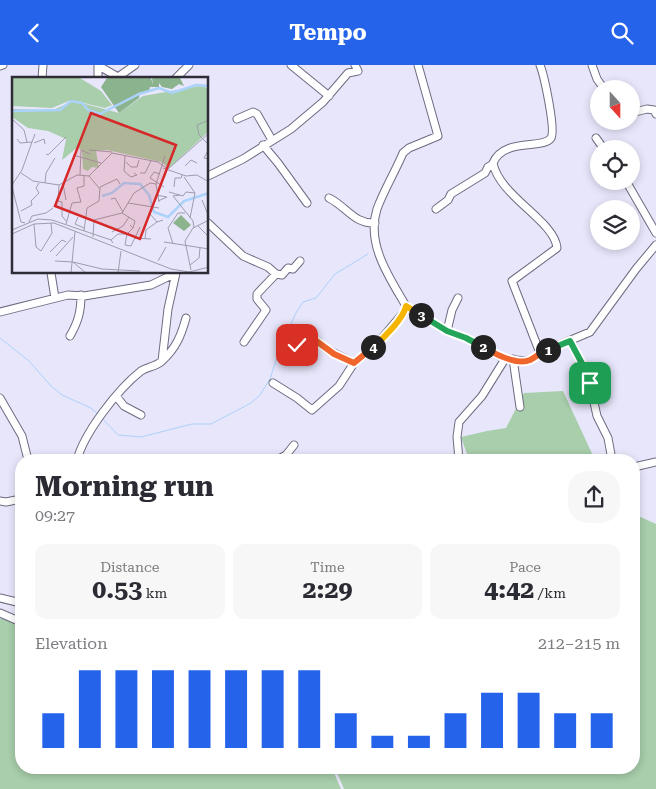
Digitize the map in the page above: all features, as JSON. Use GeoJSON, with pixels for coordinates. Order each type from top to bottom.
{"type":"FeatureCollection","features":[{"type":"Feature","properties":{"kind":"street"},"geometry":{"type":"LineString","coordinates":[[98,65],[118,77],[135,65]]}},
{"type":"Feature","properties":{"kind":"street"},"geometry":{"type":"LineString","coordinates":[[177,77],[189,65]]}},
{"type":"Feature","properties":{"kind":"street"},"geometry":{"type":"LineString","coordinates":[[291,65],[329,96]]}},
{"type":"Feature","properties":{"kind":"street"},"geometry":{"type":"LineString","coordinates":[[209,176],[243,159],[299,123],[329,96],[348,73],[358,71],[355,65]]}},
{"type":"Feature","properties":{"kind":"street"},"geometry":{"type":"LineString","coordinates":[[418,65],[438,135],[409,148],[403,153],[377,210],[375,223],[375,234],[381,260],[406,306],[447,331],[509,359],[526,361],[540,353],[586,335],[593,329],[654,250]]}},
{"type":"Feature","properties":{"kind":"street"},"geometry":{"type":"LineString","coordinates":[[436,209],[448,200],[451,194],[485,173],[497,156],[510,148],[523,144],[542,143],[548,141],[551,137],[549,103],[540,65]]}},
{"type":"Feature","properties":{"kind":"street"},"geometry":{"type":"LineString","coordinates":[[592,65],[598,80]]}},
{"type":"Feature","properties":{"kind":"street"},"geometry":{"type":"LineString","coordinates":[[640,111],[654,110],[656,114]]}},
{"type":"Feature","properties":{"kind":"street"},"geometry":{"type":"LineString","coordinates":[[237,119],[253,112],[257,114],[272,140]]}},
{"type":"Feature","properties":{"kind":"street"},"geometry":{"type":"LineString","coordinates":[[263,145],[307,203]]}},
{"type":"Feature","properties":{"kind":"street"},"geometry":{"type":"LineString","coordinates":[[492,164],[496,173],[513,196],[544,226],[557,245],[556,248],[512,281],[540,353]]}},
{"type":"Feature","properties":{"kind":"street"},"geometry":{"type":"LineString","coordinates":[[631,190],[656,233]]}},
{"type":"Feature","properties":{"kind":"street"},"geometry":{"type":"LineString","coordinates":[[329,198],[345,208],[360,221],[375,223]]}},
{"type":"Feature","properties":{"kind":"street"},"geometry":{"type":"LineString","coordinates":[[209,224],[243,256],[268,267],[276,274],[282,275],[288,268],[293,269],[300,261]]}},
{"type":"Feature","properties":{"kind":"street"},"geometry":{"type":"LineString","coordinates":[[51,274],[54,298]]}},
{"type":"Feature","properties":{"kind":"street"},"geometry":{"type":"LineString","coordinates":[[0,312],[68,295],[81,295],[151,285],[174,274]]}},
{"type":"Feature","properties":{"kind":"street"},"geometry":{"type":"LineString","coordinates":[[162,361],[168,309],[176,274]]}},
{"type":"Feature","properties":{"kind":"street"},"geometry":{"type":"LineString","coordinates":[[244,342],[266,310],[257,299],[257,294],[276,274]]}},
{"type":"Feature","properties":{"kind":"street"},"geometry":{"type":"LineString","coordinates":[[70,336],[78,322],[81,311],[81,295]]}},
{"type":"Feature","properties":{"kind":"street"},"geometry":{"type":"LineString","coordinates":[[447,331],[452,310],[458,299]]}},
{"type":"Feature","properties":{"kind":"street"},"geometry":{"type":"LineString","coordinates":[[273,383],[312,410],[339,386],[354,363],[392,328],[405,311],[406,306]]}},
{"type":"Feature","properties":{"kind":"street"},"geometry":{"type":"LineString","coordinates":[[78,454],[100,416],[116,397],[142,370],[156,366],[172,352],[178,343],[186,317]]}},
{"type":"Feature","properties":{"kind":"street"},"geometry":{"type":"LineString","coordinates":[[285,348],[303,342],[310,335],[328,350],[354,363]]}},
{"type":"Feature","properties":{"kind":"street"},"geometry":{"type":"LineString","coordinates":[[570,341],[588,375],[598,416],[608,438],[611,454]]}},
{"type":"Feature","properties":{"kind":"street"},"geometry":{"type":"LineString","coordinates":[[509,359],[520,407]]}},
{"type":"Feature","properties":{"kind":"street"},"geometry":{"type":"LineString","coordinates":[[458,454],[456,437],[459,422],[482,396],[509,359]]}},
{"type":"Feature","properties":{"kind":"street"},"geometry":{"type":"LineString","coordinates":[[116,397],[124,406],[142,415]]}},
{"type":"Feature","properties":{"kind":"street"},"geometry":{"type":"LineString","coordinates":[[1,403],[22,436],[26,454]]}},
{"type":"Feature","properties":{"kind":"street"},"geometry":{"type":"LineString","coordinates":[[287,454],[294,445]]}},
{"type":"Feature","properties":{"kind":"street"},"geometry":{"type":"LineString","coordinates":[[640,466],[656,462],[656,467]]}},
{"type":"Feature","properties":{"kind":"street"},"geometry":{"type":"LineString","coordinates":[[0,501],[15,500]]}},
{"type":"Feature","properties":{"kind":"street"},"geometry":{"type":"LineString","coordinates":[[0,598],[15,602]]}},
{"type":"Feature","properties":{"kind":"street"},"geometry":{"type":"LineString","coordinates":[[0,613],[15,619]]}},
{"type":"Feature","properties":{"kind":"green space"},"geometry":{"type":"Polygon","coordinates":[[[563,391],[592,454],[467,454],[461,437],[506,428],[524,393],[563,391]]]}},
{"type":"Feature","properties":{"kind":"green space"},"geometry":{"type":"Polygon","coordinates":[[[640,517],[656,524],[656,789],[344,789],[338,774],[640,774],[640,517]]]}},
{"type":"Feature","properties":{"kind":"green space"},"geometry":{"type":"Polygon","coordinates":[[[0,619],[15,619],[15,774],[335,774],[341,789],[0,789],[0,619]]]}},
{"type":"Feature","properties":{"kind":"waterway"},"geometry":{"type":"LineString","coordinates":[[101,417],[118,435],[141,437],[192,424],[211,424],[251,403],[260,395],[270,379],[281,345],[303,302],[316,298],[335,274],[368,254]]}},
{"type":"Feature","properties":{"kind":"waterway"},"geometry":{"type":"LineString","coordinates":[[0,338],[29,361],[50,385],[62,395],[91,408],[99,415]]}},
{"type":"Feature","properties":{"kind":"route"},"geometry":{"type":"LineString","coordinates":[[297,345],[310,335],[320,345],[334,354],[340,355],[354,363],[368,353],[392,328],[405,311],[406,306],[447,331],[466,338],[505,359],[526,361],[570,341],[588,375],[590,383]]}}]}
